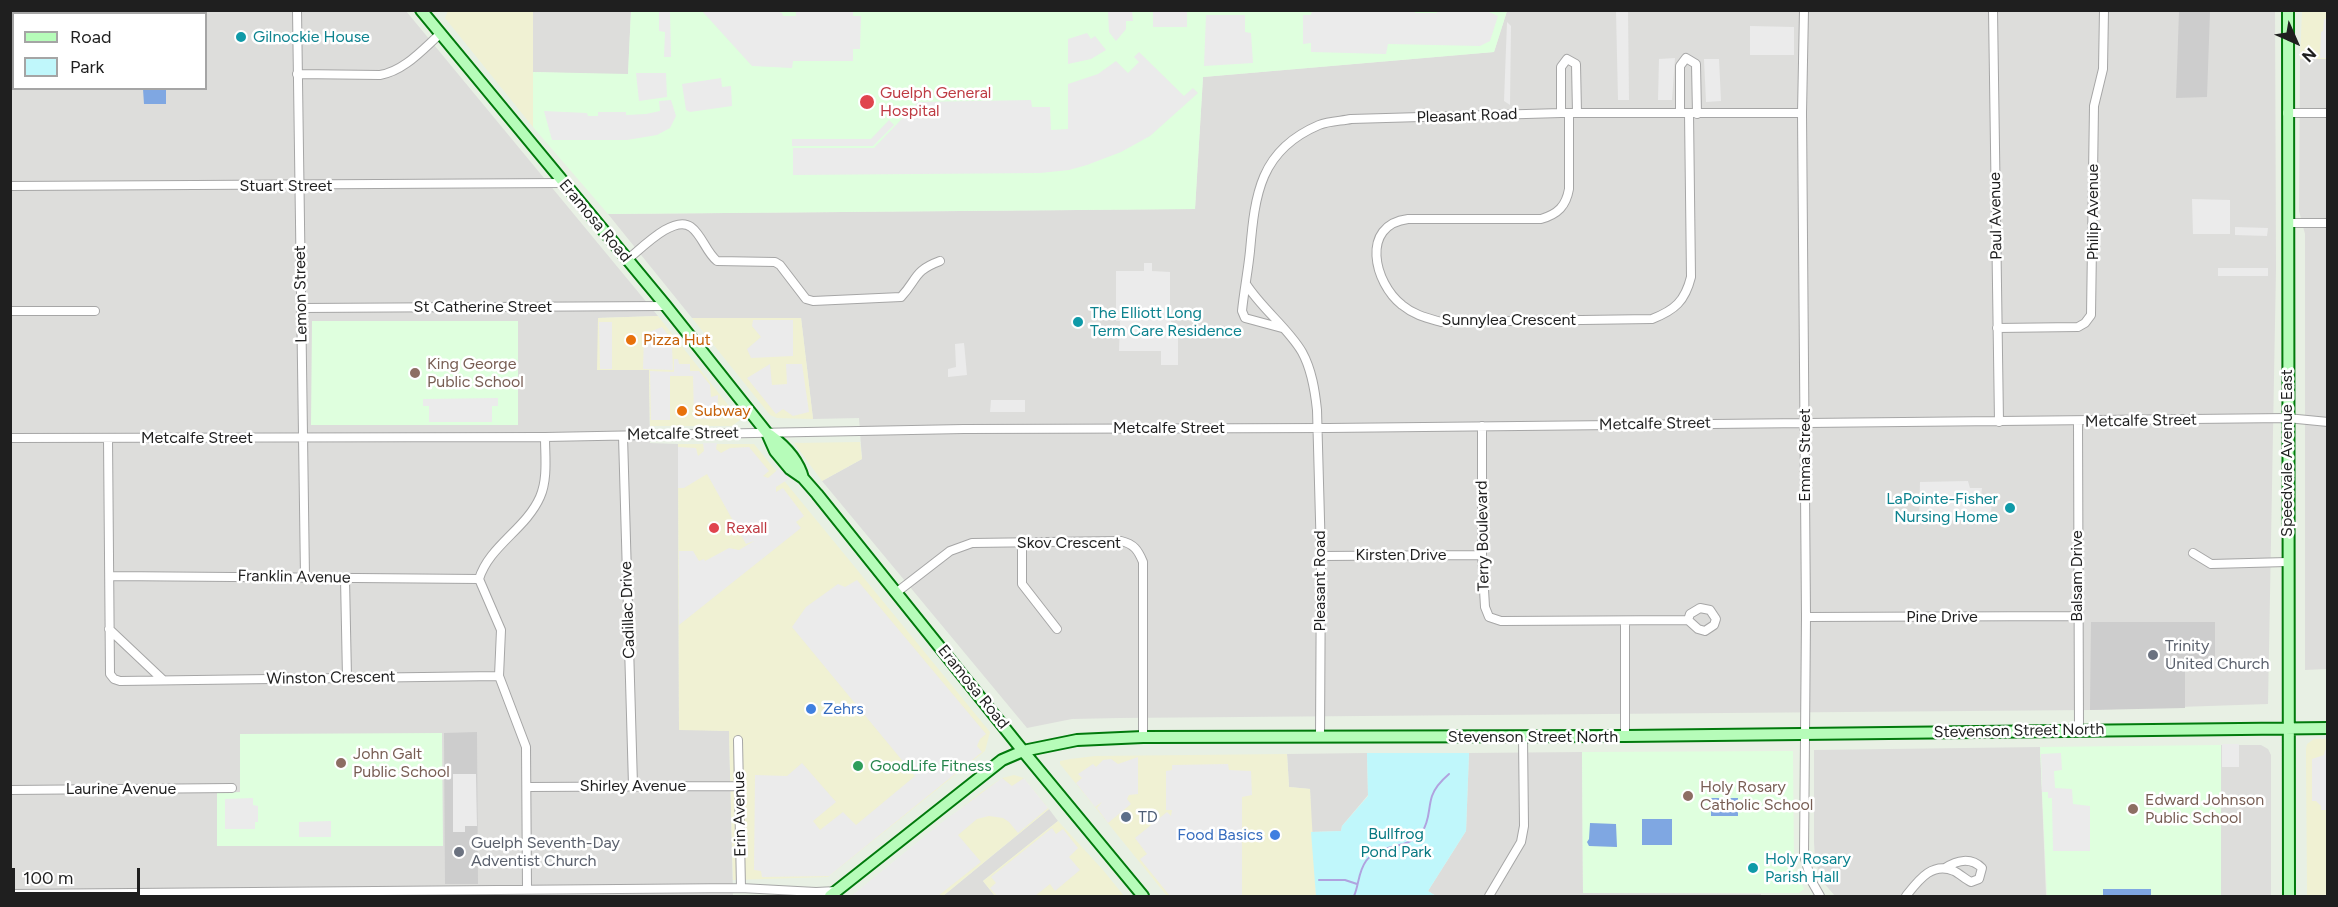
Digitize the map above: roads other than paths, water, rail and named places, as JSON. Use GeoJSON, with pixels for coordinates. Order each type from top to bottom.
{"type":"FeatureCollection","features":[{"type":"Feature","properties":{"kind":"main road","name":"Eramosa Road"},"geometry":{"type":"LineString","coordinates":[[421,10],[666,306],[767,433],[775,451],[789,469],[803,477],[1143,897]]}},
{"type":"Feature","properties":{"kind":"main road","name":"Speedvale Avenue East"},"geometry":{"type":"LineString","coordinates":[[2288,10],[2287,728],[2289,897]]}},
{"type":"Feature","properties":{"kind":"main road","name":"Stevenson Street North"},"geometry":{"type":"LineString","coordinates":[[834,894],[1002,760],[1023,751],[1077,740],[1143,737],[1523,737],[2328,728]]}},
{"type":"Feature","properties":{"kind":"street","name":"Lemon Street"},"geometry":{"type":"LineString","coordinates":[[297,10],[305,577]]}},
{"type":"Feature","properties":{"kind":"street","name":"Emma Street"},"geometry":{"type":"LineString","coordinates":[[1804,10],[1802,113],[1806,617],[1804,855],[1811,880],[1820,897]]}},
{"type":"Feature","properties":{"kind":"street","name":"Paul Avenue"},"geometry":{"type":"LineString","coordinates":[[1993,10],[1999,422]]}},
{"type":"Feature","properties":{"kind":"street","name":"Philip Avenue"},"geometry":{"type":"LineString","coordinates":[[1997,328],[2078,327],[2085,323],[2091,315],[2094,106],[2103,69],[2104,10]]}},
{"type":"Feature","properties":{"kind":"street"},"geometry":{"type":"LineString","coordinates":[[297,74],[380,75],[391,73],[401,68],[440,34]]}},
{"type":"Feature","properties":{"kind":"street","name":"Sunnylea Crescent"},"geometry":{"type":"LineString","coordinates":[[1569,113],[1561,67],[1568,59],[1576,64],[1569,113],[1569,189],[1562,207],[1552,216],[1541,219],[1399,220],[1385,228],[1378,236],[1376,253],[1380,274],[1389,291],[1402,305],[1421,316],[1441,322],[1653,320],[1668,313],[1688,291],[1691,277],[1689,114],[1696,64],[1686,58],[1680,66],[1689,114]]}},
{"type":"Feature","properties":{"kind":"street","name":"Pleasant Road"},"geometry":{"type":"LineString","coordinates":[[1282,328],[1245,318],[1242,311],[1253,213],[1260,183],[1275,156],[1299,136],[1321,124],[1351,119],[1569,113],[1802,113]]}},
{"type":"Feature","properties":{"kind":"street"},"geometry":{"type":"LineString","coordinates":[[2287,113],[2328,113]]}},
{"type":"Feature","properties":{"kind":"street","name":"Stuart Street"},"geometry":{"type":"LineString","coordinates":[[10,186],[562,183]]}},
{"type":"Feature","properties":{"kind":"street"},"geometry":{"type":"LineString","coordinates":[[627,260],[671,225],[681,223],[691,227],[717,261],[724,263],[775,262],[780,265],[801,295],[813,301],[901,297],[918,273],[927,266],[940,261]]}},
{"type":"Feature","properties":{"kind":"street"},"geometry":{"type":"LineString","coordinates":[[2288,223],[2328,223]]}},
{"type":"Feature","properties":{"kind":"street","name":"Pleasant Road"},"geometry":{"type":"LineString","coordinates":[[1246,284],[1257,301],[1302,352],[1315,391],[1321,556],[1320,736]]}},
{"type":"Feature","properties":{"kind":"street","name":"St Catherine Street"},"geometry":{"type":"LineString","coordinates":[[301,308],[666,306]]}},
{"type":"Feature","properties":{"kind":"street"},"geometry":{"type":"LineString","coordinates":[[10,311],[95,311]]}},
{"type":"Feature","properties":{"kind":"street","name":"Metcalfe Street"},"geometry":{"type":"LineString","coordinates":[[10,438],[545,437],[964,429],[2078,422],[2287,418],[2328,422]]}},
{"type":"Feature","properties":{"kind":"street","name":"Balsam Drive"},"geometry":{"type":"LineString","coordinates":[[2078,422],[2079,730]]}},
{"type":"Feature","properties":{"kind":"street","name":"Terry Boulevard"},"geometry":{"type":"LineString","coordinates":[[1482,426],[1482,555],[1485,608],[1489,617],[1501,621],[1688,620]]}},
{"type":"Feature","properties":{"kind":"street","name":"Cadillac Drive"},"geometry":{"type":"LineString","coordinates":[[623,435],[633,785]]}},
{"type":"Feature","properties":{"kind":"street"},"geometry":{"type":"LineString","coordinates":[[527,889],[526,747],[499,676],[501,630],[479,579],[488,561],[531,512],[541,496],[545,477],[545,437]]}},
{"type":"Feature","properties":{"kind":"street","name":"Winston Crescent"},"geometry":{"type":"LineString","coordinates":[[108,438],[110,674],[114,679],[120,681],[499,676]]}},
{"type":"Feature","properties":{"kind":"street","name":"Skov Crescent"},"geometry":{"type":"LineString","coordinates":[[897,592],[957,547],[972,543],[1121,541],[1130,543],[1138,550],[1143,562],[1144,573],[1143,737]]}},
{"type":"Feature","properties":{"kind":"street"},"geometry":{"type":"LineString","coordinates":[[1022,543],[1022,584],[1057,628]]}},
{"type":"Feature","properties":{"kind":"street"},"geometry":{"type":"LineString","coordinates":[[2193,553],[2211,564],[2288,562]]}},
{"type":"Feature","properties":{"kind":"street","name":"Kirsten Drive"},"geometry":{"type":"LineString","coordinates":[[1321,556],[1482,555]]}},
{"type":"Feature","properties":{"kind":"street","name":"Franklin Avenue"},"geometry":{"type":"LineString","coordinates":[[110,576],[479,579]]}},
{"type":"Feature","properties":{"kind":"street"},"geometry":{"type":"LineString","coordinates":[[345,578],[347,678]]}},
{"type":"Feature","properties":{"kind":"street","name":"Pine Drive"},"geometry":{"type":"LineString","coordinates":[[1806,617],[2077,616]]}},
{"type":"Feature","properties":{"kind":"street"},"geometry":{"type":"LineString","coordinates":[[1625,621],[1625,736]]}},
{"type":"Feature","properties":{"kind":"street"},"geometry":{"type":"LineString","coordinates":[[110,629],[163,680]]}},
{"type":"Feature","properties":{"kind":"street"},"geometry":{"type":"LineString","coordinates":[[1489,897],[1521,842],[1524,826],[1523,737]]}},
{"type":"Feature","properties":{"kind":"street","name":"Erin Avenue"},"geometry":{"type":"LineString","coordinates":[[738,740],[741,888]]}},
{"type":"Feature","properties":{"kind":"street","name":"Shirley Avenue"},"geometry":{"type":"LineString","coordinates":[[527,787],[739,786]]}},
{"type":"Feature","properties":{"kind":"street","name":"Laurine Avenue"},"geometry":{"type":"LineString","coordinates":[[10,790],[232,789]]}},
{"type":"Feature","properties":{"kind":"street"},"geometry":{"type":"LineString","coordinates":[[1906,897],[1924,875],[1936,869],[1945,868]]}},
{"type":"Feature","properties":{"kind":"street"},"geometry":{"type":"LineString","coordinates":[[10,894],[338,895],[466,893],[527,889],[569,893],[741,888],[834,894]]}},
{"type":"Feature","properties":{"kind":"waterway"},"geometry":{"type":"LineString","coordinates":[[1354,896],[1361,870],[1372,855],[1386,848],[1409,842],[1422,832],[1433,793],[1449,774]]}},
{"type":"Feature","properties":{"kind":"waterway"},"geometry":{"type":"LineString","coordinates":[[1319,880],[1345,880],[1357,884]]}},
{"type":"Feature","properties":{"kind":"place","name":"Gilnockie House"},"geometry":{"type":"Point","coordinates":[241,37]}},
{"type":"Feature","properties":{"kind":"place","name":"Guelph General Hospital"},"geometry":{"type":"Point","coordinates":[867,102]}},
{"type":"Feature","properties":{"kind":"place","name":"The Elliott Long Term Care Residence"},"geometry":{"type":"Point","coordinates":[1078,322]}},
{"type":"Feature","properties":{"kind":"place","name":"Pizza Hut"},"geometry":{"type":"Point","coordinates":[631,340]}},
{"type":"Feature","properties":{"kind":"place","name":"King George Public School"},"geometry":{"type":"Point","coordinates":[415,373]}},
{"type":"Feature","properties":{"kind":"place","name":"Subway"},"geometry":{"type":"Point","coordinates":[682,411]}},
{"type":"Feature","properties":{"kind":"place","name":"LaPointe-Fisher Nursing Home"},"geometry":{"type":"Point","coordinates":[2010,508]}},
{"type":"Feature","properties":{"kind":"place","name":"Rexall"},"geometry":{"type":"Point","coordinates":[714,528]}},
{"type":"Feature","properties":{"kind":"place","name":"Trinity United Church"},"geometry":{"type":"Point","coordinates":[2153,655]}},
{"type":"Feature","properties":{"kind":"place","name":"Zehrs"},"geometry":{"type":"Point","coordinates":[811,709]}},
{"type":"Feature","properties":{"kind":"place","name":"John Galt Public School"},"geometry":{"type":"Point","coordinates":[341,763]}},
{"type":"Feature","properties":{"kind":"place","name":"GoodLife Fitness"},"geometry":{"type":"Point","coordinates":[858,766]}},
{"type":"Feature","properties":{"kind":"place","name":"Holy Rosary Catholic School"},"geometry":{"type":"Point","coordinates":[1688,796]}},
{"type":"Feature","properties":{"kind":"place","name":"Edward Johnson Public School"},"geometry":{"type":"Point","coordinates":[2133,809]}},
{"type":"Feature","properties":{"kind":"place","name":"TD"},"geometry":{"type":"Point","coordinates":[1126,817]}},
{"type":"Feature","properties":{"kind":"place","name":"Food Basics"},"geometry":{"type":"Point","coordinates":[1275,835]}},
{"type":"Feature","properties":{"kind":"place","name":"Guelph Seventh-Day Adventist Church"},"geometry":{"type":"Point","coordinates":[459,852]}},
{"type":"Feature","properties":{"kind":"place","name":"Holy Rosary Parish Hall"},"geometry":{"type":"Point","coordinates":[1753,868]}},
{"type":"Feature","properties":{"kind":"park label","name":"Bullfrog Pond Park"},"geometry":{"type":"Point","coordinates":[1396,843]}}]}
